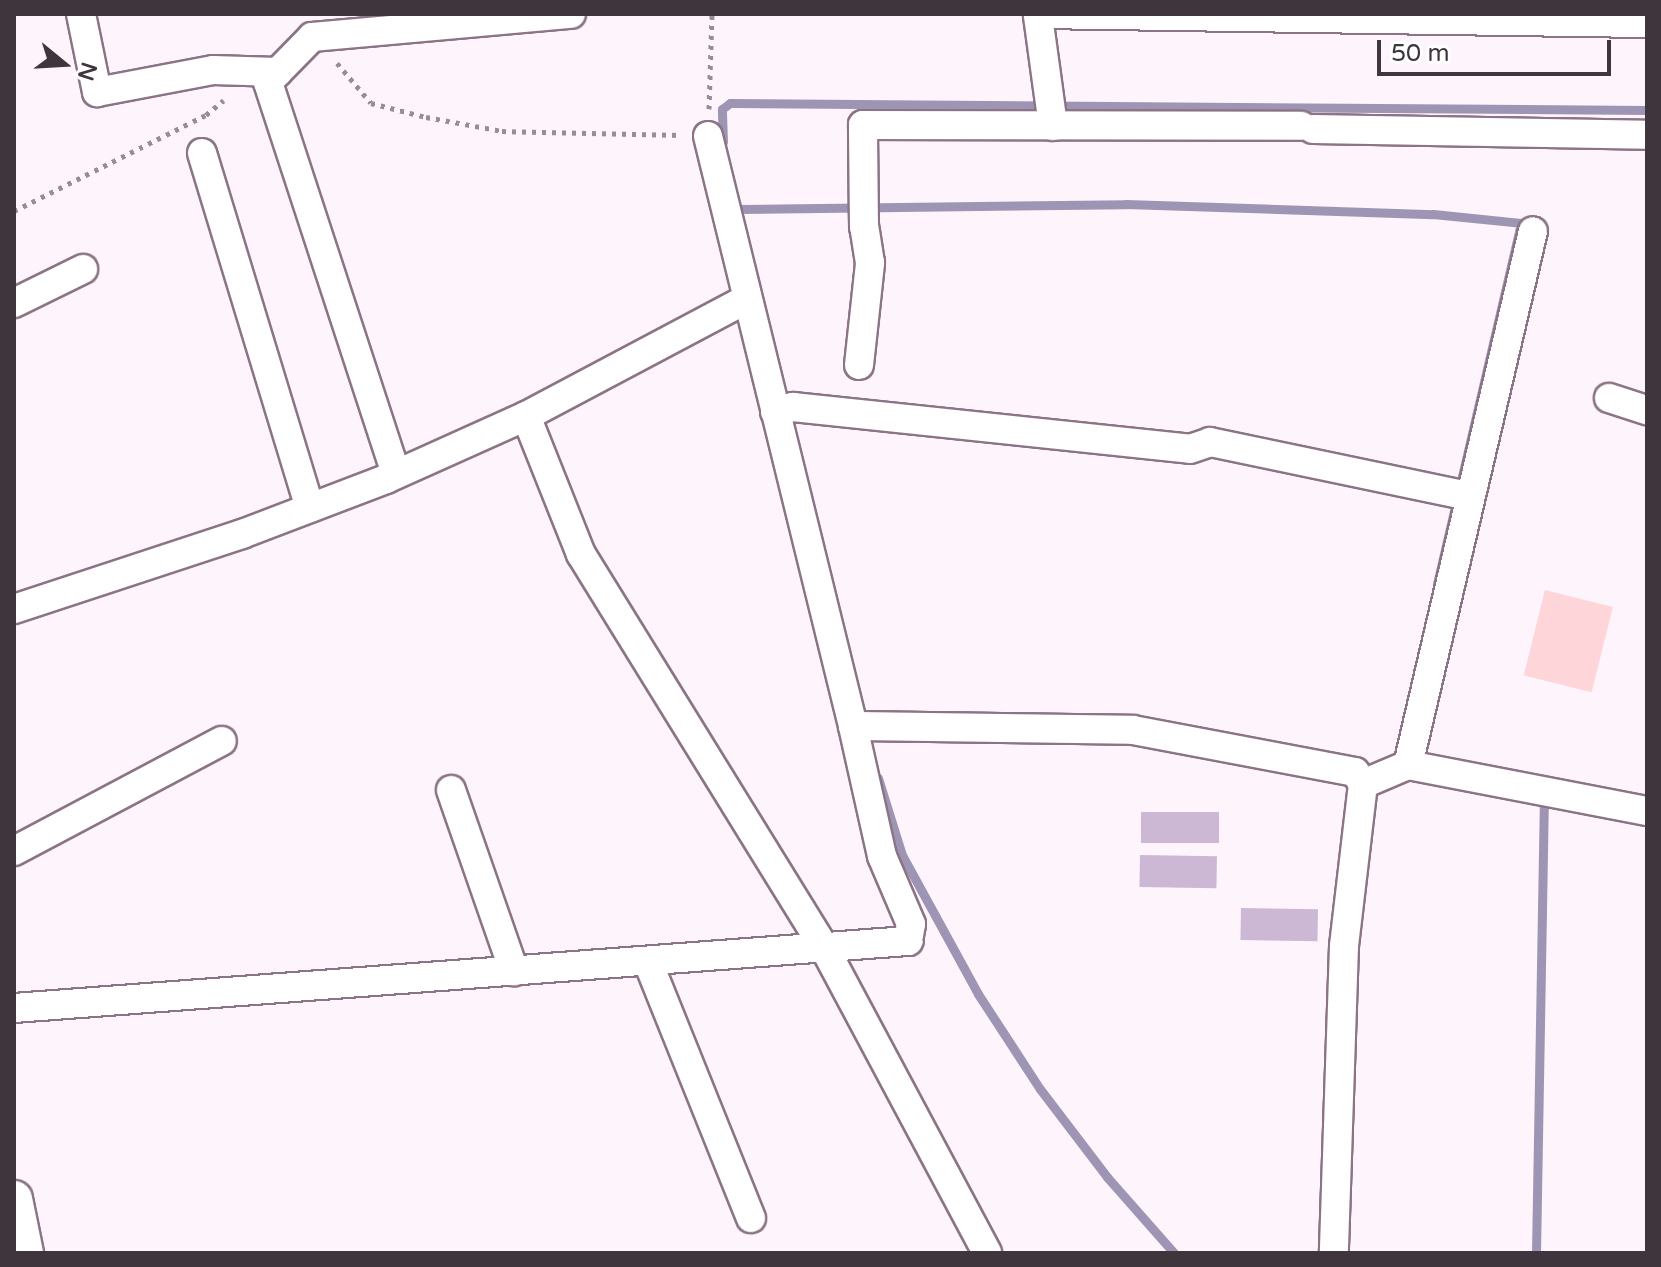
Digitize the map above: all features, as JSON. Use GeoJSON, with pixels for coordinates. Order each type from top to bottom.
{"type":"FeatureCollection","features":[{"type":"Feature","properties":{"kind":"street"},"geometry":{"type":"LineString","coordinates":[[81,14],[97,92],[213,70],[273,77]]}},
{"type":"Feature","properties":{"kind":"street"},"geometry":{"type":"LineString","coordinates":[[273,77],[312,37],[571,14]]}},
{"type":"Feature","properties":{"kind":"street"},"geometry":{"type":"LineString","coordinates":[[1051,110],[1038,15],[1605,18],[1647,23]]}},
{"type":"Feature","properties":{"kind":"street"},"geometry":{"type":"LineString","coordinates":[[273,77],[396,474]]}},
{"type":"Feature","properties":{"kind":"street"},"geometry":{"type":"LineString","coordinates":[[859,365],[870,263],[864,206],[863,125],[1051,110],[1307,128],[1647,135]]}},
{"type":"Feature","properties":{"kind":"street"},"geometry":{"type":"LineString","coordinates":[[14,1008],[908,941],[911,924],[882,856],[862,726],[782,410],[747,299],[708,136]]}},
{"type":"Feature","properties":{"kind":"street"},"geometry":{"type":"LineString","coordinates":[[202,153],[310,508]]}},
{"type":"Feature","properties":{"kind":"street"},"geometry":{"type":"LineString","coordinates":[[1408,765],[1459,494],[1533,231]]}},
{"type":"Feature","properties":{"kind":"street"},"geometry":{"type":"LineString","coordinates":[[14,303],[83,269]]}},
{"type":"Feature","properties":{"kind":"street"},"geometry":{"type":"LineString","coordinates":[[14,609],[310,508],[396,474],[526,416],[747,299]]}},
{"type":"Feature","properties":{"kind":"street"},"geometry":{"type":"LineString","coordinates":[[1609,398],[1647,410]]}},
{"type":"Feature","properties":{"kind":"street"},"geometry":{"type":"LineString","coordinates":[[782,410],[1190,449],[1210,442],[1459,494]]}},
{"type":"Feature","properties":{"kind":"street"},"geometry":{"type":"LineString","coordinates":[[526,416],[581,554],[825,949],[987,1253]]}},
{"type":"Feature","properties":{"kind":"street"},"geometry":{"type":"LineString","coordinates":[[862,726],[1133,730],[1355,772],[1363,784],[1344,946],[1334,1253]]}},
{"type":"Feature","properties":{"kind":"street"},"geometry":{"type":"LineString","coordinates":[[14,851],[222,741]]}},
{"type":"Feature","properties":{"kind":"street"},"geometry":{"type":"LineString","coordinates":[[1363,784],[1408,765],[1647,811]]}},
{"type":"Feature","properties":{"kind":"street"},"geometry":{"type":"LineString","coordinates":[[451,790],[514,971]]}},
{"type":"Feature","properties":{"kind":"street"},"geometry":{"type":"LineString","coordinates":[[648,962],[751,1218]]}},
{"type":"Feature","properties":{"kind":"street"},"geometry":{"type":"LineString","coordinates":[[14,1199],[25,1253]]}},
{"type":"Feature","properties":{"kind":"path"},"geometry":{"type":"LineString","coordinates":[[327,35],[334,58],[371,103],[502,131],[708,136],[712,14]]}},
{"type":"Feature","properties":{"kind":"path"},"geometry":{"type":"LineString","coordinates":[[14,211],[206,115],[252,77],[273,77]]}},
{"type":"Feature","properties":{"kind":"shaded area"},"geometry":{"type":"Polygon","coordinates":[[[1545,590],[1613,607],[1592,692],[1524,675],[1545,590]]]}},
{"type":"Feature","properties":{"kind":"building"},"geometry":{"type":"Polygon","coordinates":[[[1141,812],[1219,812],[1219,843],[1141,843],[1141,812]]]}},
{"type":"Feature","properties":{"kind":"building"},"geometry":{"type":"Polygon","coordinates":[[[1140,855],[1217,856],[1216,888],[1139,887],[1140,855]]]}},
{"type":"Feature","properties":{"kind":"building"},"geometry":{"type":"Polygon","coordinates":[[[1241,908],[1318,909],[1317,941],[1240,940],[1241,908]]]}},
{"type":"Feature","properties":{"kind":"waterway"},"geometry":{"type":"LineString","coordinates":[[723,142],[722,109],[730,103],[1647,110]]}},
{"type":"Feature","properties":{"kind":"waterway"},"geometry":{"type":"LineString","coordinates":[[739,209],[1126,204],[1433,214],[1521,223],[1437,583]]}},
{"type":"Feature","properties":{"kind":"waterway"},"geometry":{"type":"LineString","coordinates":[[878,778],[902,855],[978,994],[1040,1089],[1107,1177],[1174,1253]]}},
{"type":"Feature","properties":{"kind":"waterway"},"geometry":{"type":"LineString","coordinates":[[1536,1253],[1544,802]]}}]}
